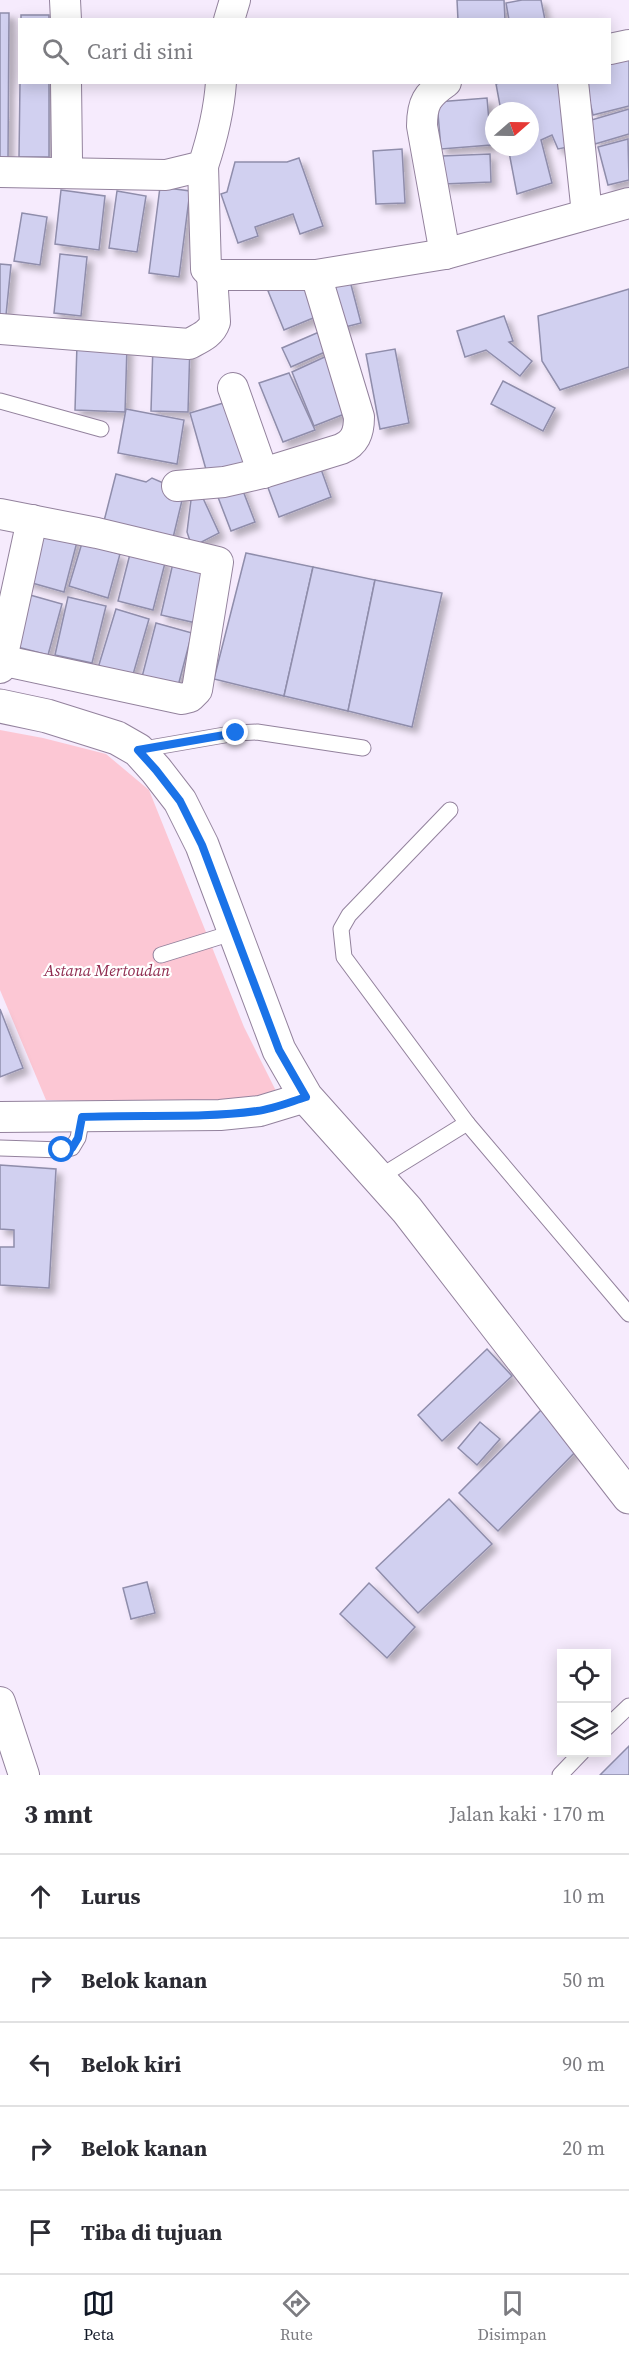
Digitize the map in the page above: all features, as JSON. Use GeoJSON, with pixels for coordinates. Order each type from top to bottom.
{"type":"FeatureCollection","features":[{"type":"Feature","properties":{"kind":"street"},"geometry":{"type":"LineString","coordinates":[[65,0],[66,18]]}},
{"type":"Feature","properties":{"kind":"street"},"geometry":{"type":"LineString","coordinates":[[230,18],[235,0]]}},
{"type":"Feature","properties":{"kind":"street"},"geometry":{"type":"LineString","coordinates":[[611,48],[629,45]]}},
{"type":"Feature","properties":{"kind":"street"},"geometry":{"type":"LineString","coordinates":[[66,84],[67,160]]}},
{"type":"Feature","properties":{"kind":"street"},"geometry":{"type":"LineString","coordinates":[[0,328],[189,344],[213,328],[215,322],[212,275],[206,269],[202,166],[213,135],[220,100],[220,84]]}},
{"type":"Feature","properties":{"kind":"street"},"geometry":{"type":"LineString","coordinates":[[444,84],[426,100],[422,110],[422,126],[445,254]]}},
{"type":"Feature","properties":{"kind":"street"},"geometry":{"type":"LineString","coordinates":[[573,84],[586,214]]}},
{"type":"Feature","properties":{"kind":"street"},"geometry":{"type":"LineString","coordinates":[[0,172],[166,175],[202,166]]}},
{"type":"Feature","properties":{"kind":"street"},"geometry":{"type":"LineString","coordinates":[[212,275],[316,275],[445,254],[629,203]]}},
{"type":"Feature","properties":{"kind":"street"},"geometry":{"type":"LineString","coordinates":[[177,486],[224,482],[263,473],[350,445],[359,429],[359,417],[316,275]]}},
{"type":"Feature","properties":{"kind":"street"},"geometry":{"type":"LineString","coordinates":[[233,388],[263,473]]}},
{"type":"Feature","properties":{"kind":"street"},"geometry":{"type":"LineString","coordinates":[[0,514],[32,520],[218,562],[197,690],[190,697],[182,699],[0,663],[32,520]]}},
{"type":"Feature","properties":{"kind":"street"},"geometry":{"type":"LineString","coordinates":[[0,706],[57,719],[117,738],[138,750],[156,770],[180,801],[202,845],[279,1050],[306,1097],[407,1210],[629,1497]]}},
{"type":"Feature","properties":{"kind":"street"},"geometry":{"type":"LineString","coordinates":[[0,1117],[82,1117],[126,1114],[220,1115],[260,1111],[306,1097]]}},
{"type":"Feature","properties":{"kind":"street"},"geometry":{"type":"LineString","coordinates":[[0,1702],[24,1775]]}},
{"type":"Feature","properties":{"kind":"lane"},"geometry":{"type":"LineString","coordinates":[[0,401],[100,429]]}},
{"type":"Feature","properties":{"kind":"lane"},"geometry":{"type":"LineString","coordinates":[[138,750],[236,733],[257,732],[363,748]]}},
{"type":"Feature","properties":{"kind":"lane"},"geometry":{"type":"LineString","coordinates":[[450,810],[349,915],[341,929],[344,957],[467,1123],[629,1314]]}},
{"type":"Feature","properties":{"kind":"lane"},"geometry":{"type":"LineString","coordinates":[[161,955],[235,932]]}},
{"type":"Feature","properties":{"kind":"lane"},"geometry":{"type":"LineString","coordinates":[[0,1148],[62,1150],[72,1148],[78,1138],[82,1117]]}},
{"type":"Feature","properties":{"kind":"lane"},"geometry":{"type":"LineString","coordinates":[[378,1178],[467,1123]]}},
{"type":"Feature","properties":{"kind":"lane"},"geometry":{"type":"LineString","coordinates":[[611,1723],[629,1706]]}},
{"type":"Feature","properties":{"kind":"lane"},"geometry":{"type":"LineString","coordinates":[[560,1775],[577,1757]]}},
{"type":"Feature","properties":{"kind":"green space","name":"Astana Mertoudan"},"geometry":{"type":"Polygon","coordinates":[[[0,730],[106,754],[149,790],[244,1027],[276,1091],[245,1101],[46,1100],[0,990],[0,730]]]}},
{"type":"Feature","properties":{"kind":"building"},"geometry":{"type":"Polygon","coordinates":[[[457,0],[504,0],[505,18],[458,18],[457,0]]]}},
{"type":"Feature","properties":{"kind":"building"},"geometry":{"type":"Polygon","coordinates":[[[541,0],[545,18],[509,18],[506,3],[541,0]]]}},
{"type":"Feature","properties":{"kind":"building"},"geometry":{"type":"Polygon","coordinates":[[[0,13],[9,13],[8,158],[0,158],[0,13]]]}},
{"type":"Feature","properties":{"kind":"building"},"geometry":{"type":"Polygon","coordinates":[[[21,15],[49,15],[49,18],[21,18],[21,15]]]}},
{"type":"Feature","properties":{"kind":"building"},"geometry":{"type":"Polygon","coordinates":[[[629,48],[629,106],[593,115],[585,84],[611,84],[611,54],[629,48]]]}},
{"type":"Feature","properties":{"kind":"building"},"geometry":{"type":"Polygon","coordinates":[[[20,84],[49,84],[49,157],[19,157],[20,84]]]}},
{"type":"Feature","properties":{"kind":"building"},"geometry":{"type":"Polygon","coordinates":[[[496,84],[565,84],[578,145],[558,149],[552,135],[541,140],[552,183],[517,194],[510,156],[539,156],[539,102],[499,102],[496,84]]]}},
{"type":"Feature","properties":{"kind":"building"},"geometry":{"type":"Polygon","coordinates":[[[487,98],[487,102],[485,102],[485,145],[441,149],[437,102],[487,98]]]}},
{"type":"Feature","properties":{"kind":"building"},"geometry":{"type":"Polygon","coordinates":[[[629,109],[629,134],[595,144],[588,121],[629,109]]]}},
{"type":"Feature","properties":{"kind":"building"},"geometry":{"type":"Polygon","coordinates":[[[628,139],[629,180],[608,185],[598,147],[628,139]]]}},
{"type":"Feature","properties":{"kind":"building"},"geometry":{"type":"Polygon","coordinates":[[[402,149],[405,203],[376,204],[373,151],[402,149]]]}},
{"type":"Feature","properties":{"kind":"building"},"geometry":{"type":"Polygon","coordinates":[[[442,156],[490,156],[491,182],[443,184],[442,156]]]}},
{"type":"Feature","properties":{"kind":"building"},"geometry":{"type":"Polygon","coordinates":[[[299,158],[323,226],[300,234],[293,214],[255,227],[258,236],[238,243],[221,194],[227,192],[235,162],[287,162],[299,158]]]}},
{"type":"Feature","properties":{"kind":"building"},"geometry":{"type":"Polygon","coordinates":[[[160,187],[190,191],[179,277],[149,273],[160,187]]]}},
{"type":"Feature","properties":{"kind":"building"},"geometry":{"type":"Polygon","coordinates":[[[61,190],[105,196],[99,250],[55,244],[61,190]]]}},
{"type":"Feature","properties":{"kind":"building"},"geometry":{"type":"Polygon","coordinates":[[[117,191],[146,196],[137,252],[109,248],[117,191]]]}},
{"type":"Feature","properties":{"kind":"building"},"geometry":{"type":"Polygon","coordinates":[[[22,213],[47,217],[40,265],[14,261],[22,213]]]}},
{"type":"Feature","properties":{"kind":"building"},"geometry":{"type":"Polygon","coordinates":[[[60,254],[87,257],[81,316],[54,313],[60,254]]]}},
{"type":"Feature","properties":{"kind":"building"},"geometry":{"type":"Polygon","coordinates":[[[0,264],[11,265],[6,315],[0,314],[0,264]]]}},
{"type":"Feature","properties":{"kind":"building"},"geometry":{"type":"Polygon","coordinates":[[[301,277],[318,316],[284,330],[268,291],[301,277]]]}},
{"type":"Feature","properties":{"kind":"building"},"geometry":{"type":"Polygon","coordinates":[[[349,277],[361,323],[337,329],[325,283],[349,277]]]}},
{"type":"Feature","properties":{"kind":"building"},"geometry":{"type":"Polygon","coordinates":[[[629,289],[629,367],[560,390],[542,361],[538,316],[629,289]]]}},
{"type":"Feature","properties":{"kind":"building"},"geometry":{"type":"Polygon","coordinates":[[[504,316],[513,341],[509,342],[532,361],[520,376],[486,350],[465,357],[457,331],[504,316]]]}},
{"type":"Feature","properties":{"kind":"building"},"geometry":{"type":"Polygon","coordinates":[[[326,329],[334,348],[291,367],[282,348],[326,329]]]}},
{"type":"Feature","properties":{"kind":"building"},"geometry":{"type":"Polygon","coordinates":[[[77,344],[127,346],[125,412],[75,410],[77,344]]]}},
{"type":"Feature","properties":{"kind":"building"},"geometry":{"type":"Polygon","coordinates":[[[153,344],[190,344],[188,412],[151,411],[153,344]]]}},
{"type":"Feature","properties":{"kind":"building"},"geometry":{"type":"Polygon","coordinates":[[[395,349],[409,423],[380,429],[366,354],[395,349]]]}},
{"type":"Feature","properties":{"kind":"building"},"geometry":{"type":"Polygon","coordinates":[[[329,355],[352,411],[314,426],[292,372],[329,355]]]}},
{"type":"Feature","properties":{"kind":"building"},"geometry":{"type":"Polygon","coordinates":[[[289,373],[315,430],[283,442],[259,383],[289,373]]]}},
{"type":"Feature","properties":{"kind":"building"},"geometry":{"type":"Polygon","coordinates":[[[503,381],[555,408],[543,431],[491,404],[503,381]]]}},
{"type":"Feature","properties":{"kind":"building"},"geometry":{"type":"Polygon","coordinates":[[[230,401],[247,462],[207,473],[190,413],[230,401]]]}},
{"type":"Feature","properties":{"kind":"building"},"geometry":{"type":"Polygon","coordinates":[[[126,409],[184,420],[177,464],[118,453],[126,409]]]}},
{"type":"Feature","properties":{"kind":"building"},"geometry":{"type":"Polygon","coordinates":[[[317,458],[331,497],[279,517],[264,477],[317,458]]]}},
{"type":"Feature","properties":{"kind":"building"},"geometry":{"type":"Polygon","coordinates":[[[116,474],[146,482],[152,478],[184,492],[172,542],[103,525],[116,474]]]}},
{"type":"Feature","properties":{"kind":"building"},"geometry":{"type":"Polygon","coordinates":[[[240,483],[255,522],[231,531],[216,492],[240,483]]]}},
{"type":"Feature","properties":{"kind":"building"},"geometry":{"type":"Polygon","coordinates":[[[202,496],[219,533],[192,547],[187,532],[191,500],[202,496]]]}},
{"type":"Feature","properties":{"kind":"building"},"geometry":{"type":"Polygon","coordinates":[[[38,527],[78,538],[64,592],[25,581],[38,527]]]}},
{"type":"Feature","properties":{"kind":"building"},"geometry":{"type":"Polygon","coordinates":[[[82,543],[120,554],[108,598],[69,586],[82,543]]]}},
{"type":"Feature","properties":{"kind":"building"},"geometry":{"type":"Polygon","coordinates":[[[131,550],[166,559],[153,610],[118,601],[131,550]]]}},
{"type":"Feature","properties":{"kind":"building"},"geometry":{"type":"Polygon","coordinates":[[[246,553],[313,567],[284,696],[214,679],[246,553]]]}},
{"type":"Feature","properties":{"kind":"building"},"geometry":{"type":"Polygon","coordinates":[[[173,563],[208,571],[196,623],[161,615],[173,563]]]}},
{"type":"Feature","properties":{"kind":"building"},"geometry":{"type":"Polygon","coordinates":[[[313,567],[375,580],[348,711],[284,696],[313,567]]]}},
{"type":"Feature","properties":{"kind":"building"},"geometry":{"type":"Polygon","coordinates":[[[375,580],[442,593],[412,727],[348,711],[375,580]]]}},
{"type":"Feature","properties":{"kind":"building"},"geometry":{"type":"Polygon","coordinates":[[[23,593],[62,604],[48,655],[10,645],[23,593]]]}},
{"type":"Feature","properties":{"kind":"building"},"geometry":{"type":"Polygon","coordinates":[[[68,597],[106,606],[92,663],[55,655],[68,597]]]}},
{"type":"Feature","properties":{"kind":"building"},"geometry":{"type":"Polygon","coordinates":[[[116,609],[149,619],[132,678],[98,668],[116,609]]]}},
{"type":"Feature","properties":{"kind":"building"},"geometry":{"type":"Polygon","coordinates":[[[156,623],[192,633],[178,686],[142,677],[156,623]]]}},
{"type":"Feature","properties":{"kind":"building"},"geometry":{"type":"Polygon","coordinates":[[[0,1009],[23,1068],[0,1077],[0,1009]]]}},
{"type":"Feature","properties":{"kind":"building"},"geometry":{"type":"Polygon","coordinates":[[[0,1165],[56,1169],[49,1288],[0,1285],[0,1247],[14,1247],[14,1230],[0,1229],[0,1165]]]}},
{"type":"Feature","properties":{"kind":"building"},"geometry":{"type":"Polygon","coordinates":[[[487,1349],[512,1376],[442,1441],[418,1415],[487,1349]]]}},
{"type":"Feature","properties":{"kind":"building"},"geometry":{"type":"Polygon","coordinates":[[[544,1407],[582,1445],[498,1531],[459,1493],[544,1407]]]}},
{"type":"Feature","properties":{"kind":"building"},"geometry":{"type":"Polygon","coordinates":[[[480,1422],[500,1439],[477,1465],[458,1448],[480,1422]]]}},
{"type":"Feature","properties":{"kind":"building"},"geometry":{"type":"Polygon","coordinates":[[[449,1499],[492,1544],[418,1613],[376,1568],[449,1499]]]}},
{"type":"Feature","properties":{"kind":"building"},"geometry":{"type":"Polygon","coordinates":[[[147,1582],[155,1613],[131,1619],[123,1588],[147,1582]]]}},
{"type":"Feature","properties":{"kind":"building"},"geometry":{"type":"Polygon","coordinates":[[[369,1583],[415,1627],[387,1658],[340,1614],[369,1583]]]}},
{"type":"Feature","properties":{"kind":"building"},"geometry":{"type":"Polygon","coordinates":[[[629,1746],[629,1775],[600,1775],[629,1746]]]}},
{"type":"Feature","properties":{"kind":"route"},"geometry":{"type":"LineString","coordinates":[[62,1150],[72,1148],[78,1138],[82,1117],[126,1114],[220,1115],[260,1111],[306,1097],[279,1050],[202,845],[180,801],[138,750],[236,733]]}}]}
